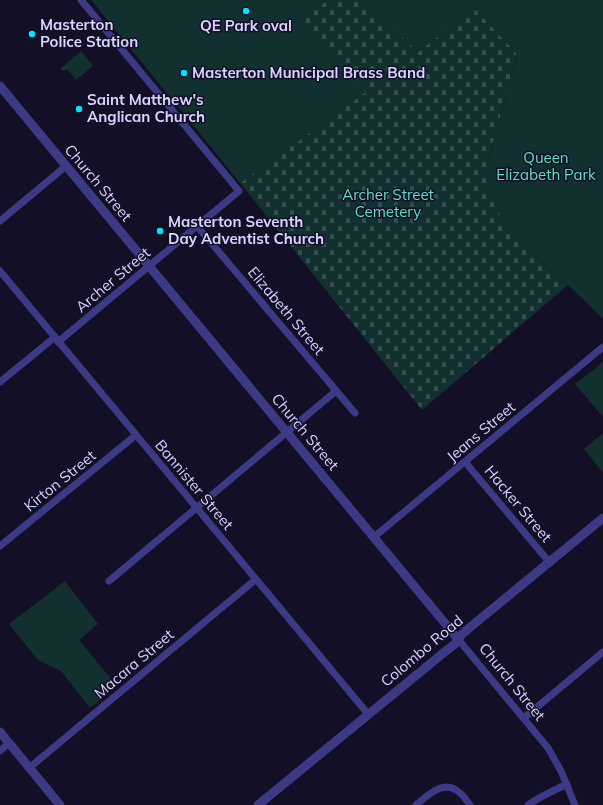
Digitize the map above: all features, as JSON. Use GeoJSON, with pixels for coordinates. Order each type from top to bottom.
{"type":"FeatureCollection","features":[{"type":"Feature","properties":{"kind":"street","name":"Archer Street"},"geometry":{"type":"LineString","coordinates":[[0,382],[150,266],[239,191],[81,0]]}},
{"type":"Feature","properties":{"kind":"street","name":"Church Street"},"geometry":{"type":"LineString","coordinates":[[0,86],[548,748],[561,771],[575,805]]}},
{"type":"Feature","properties":{"kind":"street"},"geometry":{"type":"LineString","coordinates":[[0,221],[66,166]]}},
{"type":"Feature","properties":{"kind":"street","name":"Elizabeth Street"},"geometry":{"type":"LineString","coordinates":[[197,226],[355,413]]}},
{"type":"Feature","properties":{"kind":"street","name":"Bannister Street"},"geometry":{"type":"LineString","coordinates":[[0,271],[255,580],[368,714]]}},
{"type":"Feature","properties":{"kind":"street","name":"Jeans Street"},"geometry":{"type":"LineString","coordinates":[[374,537],[603,347]]}},
{"type":"Feature","properties":{"kind":"street"},"geometry":{"type":"LineString","coordinates":[[109,581],[288,433],[336,391]]}},
{"type":"Feature","properties":{"kind":"street","name":"Kirton Street"},"geometry":{"type":"LineString","coordinates":[[0,546],[136,435]]}},
{"type":"Feature","properties":{"kind":"street","name":"Hacker Street"},"geometry":{"type":"LineString","coordinates":[[465,462],[550,563]]}},
{"type":"Feature","properties":{"kind":"street","name":"Colombo Road"},"geometry":{"type":"LineString","coordinates":[[258,805],[451,647],[462,634],[603,518]]}},
{"type":"Feature","properties":{"kind":"street","name":"Macara Street"},"geometry":{"type":"LineString","coordinates":[[29,768],[255,580]]}},
{"type":"Feature","properties":{"kind":"street"},"geometry":{"type":"LineString","coordinates":[[524,718],[603,652]]}},
{"type":"Feature","properties":{"kind":"street"},"geometry":{"type":"LineString","coordinates":[[0,732],[60,805]]}},
{"type":"Feature","properties":{"kind":"street"},"geometry":{"type":"LineString","coordinates":[[0,751],[9,743]]}},
{"type":"Feature","properties":{"kind":"street"},"geometry":{"type":"LineString","coordinates":[[528,805],[567,784]]}},
{"type":"Feature","properties":{"kind":"street"},"geometry":{"type":"LineString","coordinates":[[416,805],[431,792],[441,787],[450,787],[459,792],[470,805]]}},
{"type":"Feature","properties":{"kind":"green space"},"geometry":{"type":"Polygon","coordinates":[[[91,0],[327,0],[301,22],[366,92],[240,183],[91,0]]]}},
{"type":"Feature","properties":{"kind":"green space","name":"Archer Street Cemetery"},"geometry":{"type":"Polygon","coordinates":[[[327,0],[363,0],[418,52],[474,7],[517,54],[488,161],[507,232],[568,285],[422,410],[240,183],[365,92],[301,22],[327,0]]]}},
{"type":"Feature","properties":{"kind":"green space","name":"Queen Elizabeth Park"},"geometry":{"type":"Polygon","coordinates":[[[363,0],[603,0],[603,319],[566,283],[507,232],[490,193],[488,161],[517,54],[474,8],[418,52],[363,0]]]}},
{"type":"Feature","properties":{"kind":"green space"},"geometry":{"type":"Polygon","coordinates":[[[81,51],[93,66],[76,80],[67,69],[64,71],[60,69],[81,51]]]}},
{"type":"Feature","properties":{"kind":"green space"},"geometry":{"type":"Polygon","coordinates":[[[603,361],[603,417],[575,384],[603,361]]]}},
{"type":"Feature","properties":{"kind":"green space"},"geometry":{"type":"Polygon","coordinates":[[[603,433],[603,473],[584,449],[603,433]]]}},
{"type":"Feature","properties":{"kind":"green space"},"geometry":{"type":"Polygon","coordinates":[[[65,581],[98,624],[79,640],[117,686],[90,708],[61,671],[38,660],[9,624],[65,581]]]}},
{"type":"Feature","properties":{"kind":"place","name":"QE Park oval"},"geometry":{"type":"Point","coordinates":[246,11]}},
{"type":"Feature","properties":{"kind":"place","name":"Masterton Police Station"},"geometry":{"type":"Point","coordinates":[32,34]}},
{"type":"Feature","properties":{"kind":"place","name":"Masterton Municipal Brass Band"},"geometry":{"type":"Point","coordinates":[184,73]}},
{"type":"Feature","properties":{"kind":"place","name":"Saint Matthew's Anglican Church"},"geometry":{"type":"Point","coordinates":[79,109]}},
{"type":"Feature","properties":{"kind":"place","name":"Masterton Seventh Day Adventist Church"},"geometry":{"type":"Point","coordinates":[160,231]}}]}
